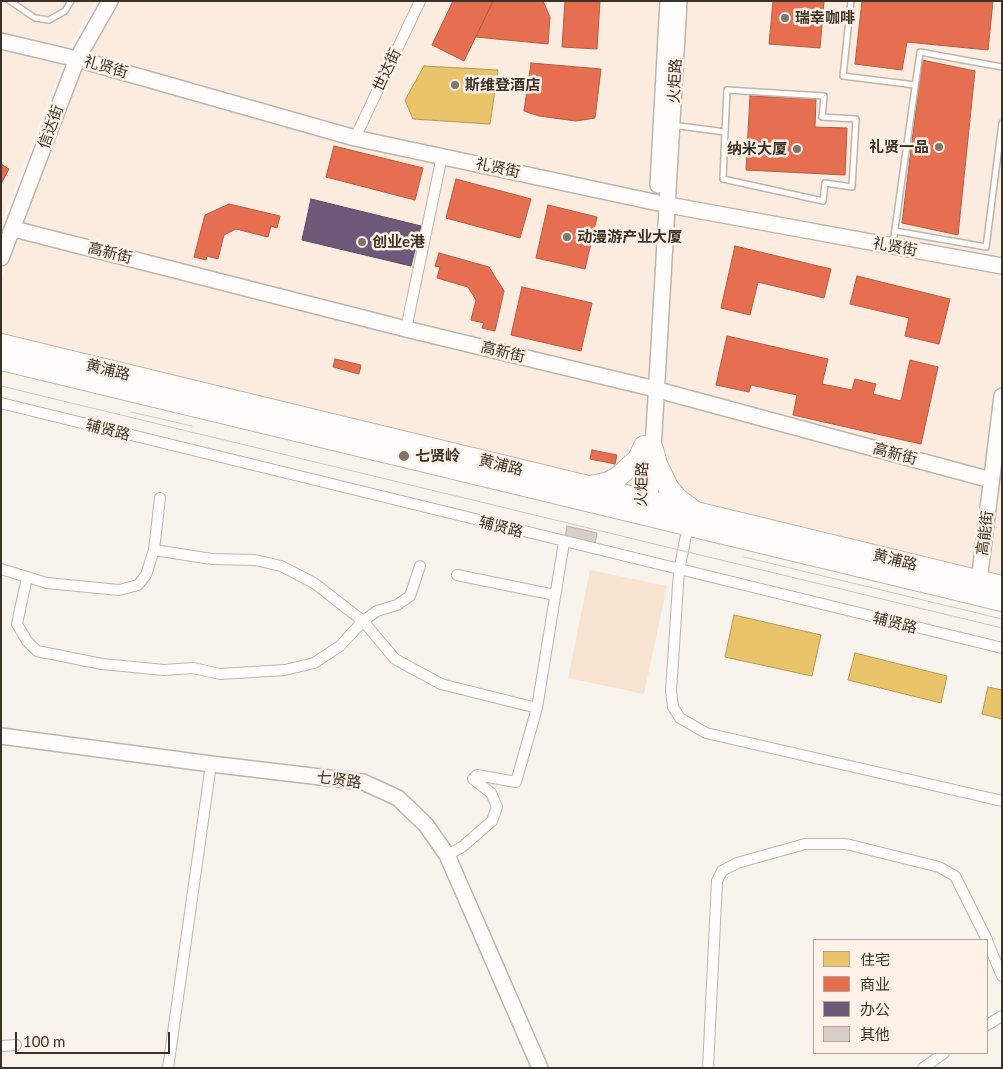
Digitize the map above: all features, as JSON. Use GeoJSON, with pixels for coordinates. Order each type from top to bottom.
{"type":"FeatureCollection","features":[{"type":"Feature","properties":{"kind":"highway","name":"黄浦路"},"geometry":{"type":"LineString","coordinates":[[1,344],[587,486],[693,519],[1002,600]]}},
{"type":"Feature","properties":{"kind":"highway","name":"黄浦路"},"geometry":{"type":"LineString","coordinates":[[1,360],[644,504]]}},
{"type":"Feature","properties":{"kind":"highway"},"geometry":{"type":"LineString","coordinates":[[587,486],[609,482],[619,476],[649,447],[668,488],[693,519]]}},
{"type":"Feature","properties":{"kind":"highway","name":"黄浦路"},"geometry":{"type":"LineString","coordinates":[[693,519],[1002,586]]}},
{"type":"Feature","properties":{"kind":"street","name":"信达街"},"geometry":{"type":"LineString","coordinates":[[1,258],[9,231],[76,59],[110,1]]}},
{"type":"Feature","properties":{"kind":"street","name":"世达街"},"geometry":{"type":"LineString","coordinates":[[355,138],[420,1]]}},
{"type":"Feature","properties":{"kind":"street","name":"火炬路"},"geometry":{"type":"LineString","coordinates":[[644,504],[649,447],[662,204],[668,1]]}},
{"type":"Feature","properties":{"kind":"street","name":"火炬路"},"geometry":{"type":"LineString","coordinates":[[662,204],[672,125],[679,1]]}},
{"type":"Feature","properties":{"kind":"street","name":"礼贤街"},"geometry":{"type":"LineString","coordinates":[[1,41],[76,59],[355,138],[662,204],[1002,266]]}},
{"type":"Feature","properties":{"kind":"street"},"geometry":{"type":"LineString","coordinates":[[406,329],[442,156]]}},
{"type":"Feature","properties":{"kind":"street","name":"高新街"},"geometry":{"type":"LineString","coordinates":[[9,231],[652,388],[991,480]]}},
{"type":"Feature","properties":{"kind":"street","name":"高能街"},"geometry":{"type":"LineString","coordinates":[[978,580],[1002,396]]}},
{"type":"Feature","properties":{"kind":"street","name":"辅贤路"},"geometry":{"type":"LineString","coordinates":[[1,404],[679,571],[1002,648]]}},
{"type":"Feature","properties":{"kind":"street"},"geometry":{"type":"LineString","coordinates":[[1,568],[47,583],[119,590],[138,585],[146,575],[154,550],[160,498]]}},
{"type":"Feature","properties":{"kind":"street"},"geometry":{"type":"LineString","coordinates":[[693,519],[679,571],[671,691],[673,707],[680,718],[706,733],[1002,801]]}},
{"type":"Feature","properties":{"kind":"street"},"geometry":{"type":"LineString","coordinates":[[447,855],[462,847],[492,821],[497,807],[491,793],[473,779],[477,775],[516,782],[537,708],[564,542]]}},
{"type":"Feature","properties":{"kind":"street"},"geometry":{"type":"LineString","coordinates":[[154,550],[212,559],[255,560],[281,566],[314,583],[363,622],[394,659],[441,684],[537,708]]}},
{"type":"Feature","properties":{"kind":"street"},"geometry":{"type":"LineString","coordinates":[[27,577],[17,624],[27,641],[37,650],[102,664],[164,670],[193,668],[220,674],[284,670],[314,663],[340,646],[363,622],[377,611],[397,605],[410,596],[420,566]]}},
{"type":"Feature","properties":{"kind":"street"},"geometry":{"type":"LineString","coordinates":[[457,575],[555,595]]}},
{"type":"Feature","properties":{"kind":"street","name":"七贤路"},"geometry":{"type":"LineString","coordinates":[[1,736],[363,782],[398,798],[426,825],[447,855],[540,1068]]}},
{"type":"Feature","properties":{"kind":"street"},"geometry":{"type":"LineString","coordinates":[[168,1068],[211,764]]}},
{"type":"Feature","properties":{"kind":"street"},"geometry":{"type":"LineString","coordinates":[[708,1068],[717,881],[722,872],[737,863],[805,844],[846,844],[939,867],[955,876],[986,939]]}},
{"type":"Feature","properties":{"kind":"street"},"geometry":{"type":"LineString","coordinates":[[988,943],[1002,976]]}},
{"type":"Feature","properties":{"kind":"street"},"geometry":{"type":"LineString","coordinates":[[988,1024],[1002,1016]]}},
{"type":"Feature","properties":{"kind":"street"},"geometry":{"type":"LineString","coordinates":[[1,1046],[16,1045]]}},
{"type":"Feature","properties":{"kind":"street"},"geometry":{"type":"LineString","coordinates":[[924,1068],[943,1054]]}},
{"type":"Feature","properties":{"kind":"lane"},"geometry":{"type":"LineString","coordinates":[[10,1],[36,18],[48,20],[65,11],[70,1]]}},
{"type":"Feature","properties":{"kind":"lane"},"geometry":{"type":"LineString","coordinates":[[851,1],[843,76],[915,84]]}},
{"type":"Feature","properties":{"kind":"lane"},"geometry":{"type":"LineString","coordinates":[[892,246],[920,52],[1002,67]]}},
{"type":"Feature","properties":{"kind":"lane"},"geometry":{"type":"LineString","coordinates":[[727,90],[824,96],[822,116],[856,118],[852,187],[825,183],[823,201],[723,179],[725,132],[727,90]]}},
{"type":"Feature","properties":{"kind":"lane"},"geometry":{"type":"LineString","coordinates":[[895,231],[986,247],[1002,123]]}},
{"type":"Feature","properties":{"kind":"lane"},"geometry":{"type":"LineString","coordinates":[[672,125],[725,132]]}},
{"type":"Feature","properties":{"kind":"shaded area"},"geometry":{"type":"Polygon","coordinates":[[[1,1],[95,1],[68,49],[1,223],[1,1]]]}},
{"type":"Feature","properties":{"kind":"shaded area"},"geometry":{"type":"Polygon","coordinates":[[[118,1],[1002,1],[1002,578],[617,486],[1,332],[1,281],[81,68],[118,1]]]}},
{"type":"Feature","properties":{"kind":"shaded area"},"geometry":{"type":"Polygon","coordinates":[[[590,570],[667,586],[644,694],[568,678],[590,570]]]}},
{"type":"Feature","properties":{"kind":"building: 住宅","name":"斯维登酒店"},"geometry":{"type":"Polygon","coordinates":[[[424,66],[498,70],[490,124],[413,119],[405,100],[424,66]]]}},
{"type":"Feature","properties":{"kind":"building: 住宅"},"geometry":{"type":"Polygon","coordinates":[[[734,615],[821,635],[812,676],[725,657],[734,615]]]}},
{"type":"Feature","properties":{"kind":"building: 住宅"},"geometry":{"type":"Polygon","coordinates":[[[855,653],[947,676],[941,703],[848,680],[855,653]]]}},
{"type":"Feature","properties":{"kind":"building: 住宅"},"geometry":{"type":"Polygon","coordinates":[[[988,687],[1002,690],[1002,719],[982,714],[988,687]]]}},
{"type":"Feature","properties":{"kind":"building: 商业"},"geometry":{"type":"Polygon","coordinates":[[[453,1],[493,1],[464,61],[432,45],[453,1]]]}},
{"type":"Feature","properties":{"kind":"building: 商业"},"geometry":{"type":"Polygon","coordinates":[[[493,1],[543,1],[550,17],[548,44],[476,37],[493,1]]]}},
{"type":"Feature","properties":{"kind":"building: 商业"},"geometry":{"type":"Polygon","coordinates":[[[565,1],[600,1],[597,49],[562,47],[565,1]]]}},
{"type":"Feature","properties":{"kind":"building: 商业"},"geometry":{"type":"Polygon","coordinates":[[[773,1],[824,1],[820,48],[769,44],[773,1]]]}},
{"type":"Feature","properties":{"kind":"building: 商业"},"geometry":{"type":"Polygon","coordinates":[[[862,1],[993,1],[988,50],[907,42],[902,70],[855,64],[862,1]]]}},
{"type":"Feature","properties":{"kind":"building: 商业","name":"礼贤一品"},"geometry":{"type":"Polygon","coordinates":[[[922,60],[975,71],[958,235],[902,223],[922,60]]]}},
{"type":"Feature","properties":{"kind":"building: 商业"},"geometry":{"type":"Polygon","coordinates":[[[531,63],[601,69],[595,118],[576,121],[539,116],[524,111],[531,63]]]}},
{"type":"Feature","properties":{"kind":"building: 商业","name":"纳米大厦"},"geometry":{"type":"Polygon","coordinates":[[[750,96],[816,99],[815,127],[847,128],[845,175],[746,170],[750,96]]]}},
{"type":"Feature","properties":{"kind":"building: 商业"},"geometry":{"type":"Polygon","coordinates":[[[334,146],[423,168],[415,200],[326,177],[334,146]]]}},
{"type":"Feature","properties":{"kind":"building: 商业"},"geometry":{"type":"Polygon","coordinates":[[[1,164],[9,169],[1,184],[1,164]]]}},
{"type":"Feature","properties":{"kind":"building: 商业"},"geometry":{"type":"Polygon","coordinates":[[[456,179],[531,199],[520,238],[446,218],[456,179]]]}},
{"type":"Feature","properties":{"kind":"building: 商业"},"geometry":{"type":"Polygon","coordinates":[[[229,204],[280,216],[277,228],[271,226],[268,237],[236,229],[224,235],[218,259],[207,256],[206,260],[194,257],[205,215],[229,204]]]}},
{"type":"Feature","properties":{"kind":"building: 商业","name":"动漫游产业大厦"},"geometry":{"type":"Polygon","coordinates":[[[548,205],[597,217],[585,269],[536,258],[548,205]]]}},
{"type":"Feature","properties":{"kind":"building: 商业"},"geometry":{"type":"Polygon","coordinates":[[[735,246],[831,269],[824,298],[758,282],[750,315],[721,308],[735,246]]]}},
{"type":"Feature","properties":{"kind":"building: 商业"},"geometry":{"type":"Polygon","coordinates":[[[439,253],[489,267],[504,291],[495,331],[482,328],[484,323],[471,320],[476,300],[468,287],[437,278],[440,267],[435,266],[439,253]]]}},
{"type":"Feature","properties":{"kind":"building: 商业"},"geometry":{"type":"Polygon","coordinates":[[[857,276],[950,299],[939,344],[905,336],[909,318],[850,304],[857,276]]]}},
{"type":"Feature","properties":{"kind":"building: 商业"},"geometry":{"type":"Polygon","coordinates":[[[522,287],[592,303],[581,351],[511,335],[522,287]]]}},
{"type":"Feature","properties":{"kind":"building: 商业"},"geometry":{"type":"Polygon","coordinates":[[[727,336],[828,359],[822,384],[852,390],[855,379],[876,384],[873,394],[901,401],[910,360],[938,367],[921,444],[793,415],[797,395],[751,385],[749,392],[716,385],[727,336]]]}},
{"type":"Feature","properties":{"kind":"building: 商业"},"geometry":{"type":"Polygon","coordinates":[[[335,359],[361,365],[359,374],[333,367],[335,359]]]}},
{"type":"Feature","properties":{"kind":"building: 商业"},"geometry":{"type":"Polygon","coordinates":[[[592,450],[617,455],[615,464],[590,459],[592,450]]]}},
{"type":"Feature","properties":{"kind":"building: 办公"},"geometry":{"type":"Polygon","coordinates":[[[311,199],[421,226],[411,266],[302,240],[311,199]]]}},
{"type":"Feature","properties":{"kind":"building: 其他"},"geometry":{"type":"Polygon","coordinates":[[[567,526],[597,533],[595,545],[565,538],[567,526]]]}},
{"type":"Feature","properties":{"kind":"tram line"},"geometry":{"type":"LineString","coordinates":[[1,386],[1002,628]]}},
{"type":"Feature","properties":{"kind":"tram line"},"geometry":{"type":"LineString","coordinates":[[131,412],[192,426]]}},
{"type":"Feature","properties":{"kind":"tram line"},"geometry":{"type":"LineString","coordinates":[[744,557],[1002,619]]}},
{"type":"Feature","properties":{"kind":"place","name":"瑞幸咖啡"},"geometry":{"type":"Point","coordinates":[785,18]}},
{"type":"Feature","properties":{"kind":"place","name":"斯维登酒店"},"geometry":{"type":"Point","coordinates":[455,85]}},
{"type":"Feature","properties":{"kind":"place","name":"礼贤一品"},"geometry":{"type":"Point","coordinates":[939,147]}},
{"type":"Feature","properties":{"kind":"place","name":"纳米大厦"},"geometry":{"type":"Point","coordinates":[797,149]}},
{"type":"Feature","properties":{"kind":"place","name":"动漫游产业大厦"},"geometry":{"type":"Point","coordinates":[567,237]}},
{"type":"Feature","properties":{"kind":"place","name":"创业e港"},"geometry":{"type":"Point","coordinates":[362,242]}},
{"type":"Feature","properties":{"kind":"place","name":"七贤岭"},"geometry":{"type":"Point","coordinates":[404,456]}}]}
